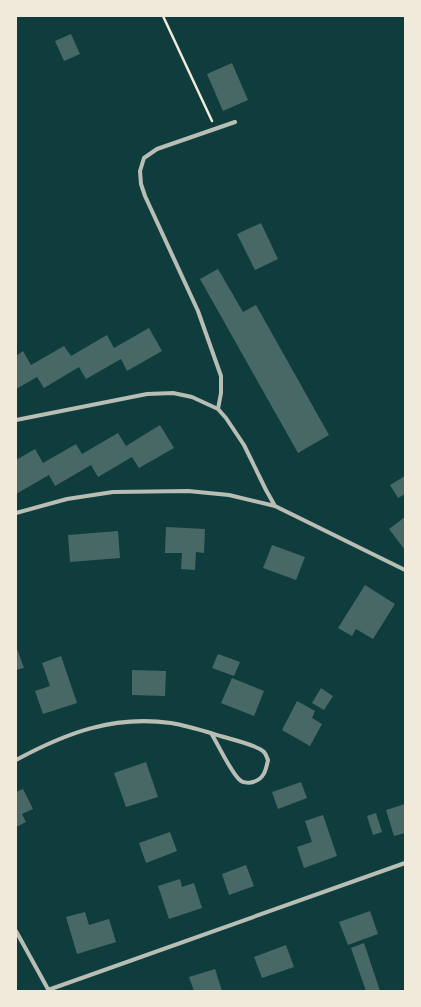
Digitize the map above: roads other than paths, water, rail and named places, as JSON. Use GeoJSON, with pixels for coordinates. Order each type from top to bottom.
{"type":"FeatureCollection","features":[{"type":"Feature","properties":{"kind":"street"},"geometry":{"type":"LineString","coordinates":[[218,409],[221,393],[221,376],[198,311],[145,196],[141,184],[140,171],[144,158],[157,149],[235,122]]}},
{"type":"Feature","properties":{"kind":"street"},"geometry":{"type":"LineString","coordinates":[[16,420],[148,394],[173,393],[192,397],[218,409],[226,418],[244,445],[275,506]]}},
{"type":"Feature","properties":{"kind":"street"},"geometry":{"type":"LineString","coordinates":[[16,513],[67,499],[113,492],[188,491],[229,495],[275,506],[405,570]]}},
{"type":"Feature","properties":{"kind":"street"},"geometry":{"type":"LineString","coordinates":[[16,760],[61,737],[86,729],[116,722],[144,721],[171,723],[212,733],[264,752],[268,760],[266,771],[260,779],[252,782],[242,782],[235,776],[212,733]]}},
{"type":"Feature","properties":{"kind":"street"},"geometry":{"type":"LineString","coordinates":[[16,931],[48,991],[405,863]]}}]}
